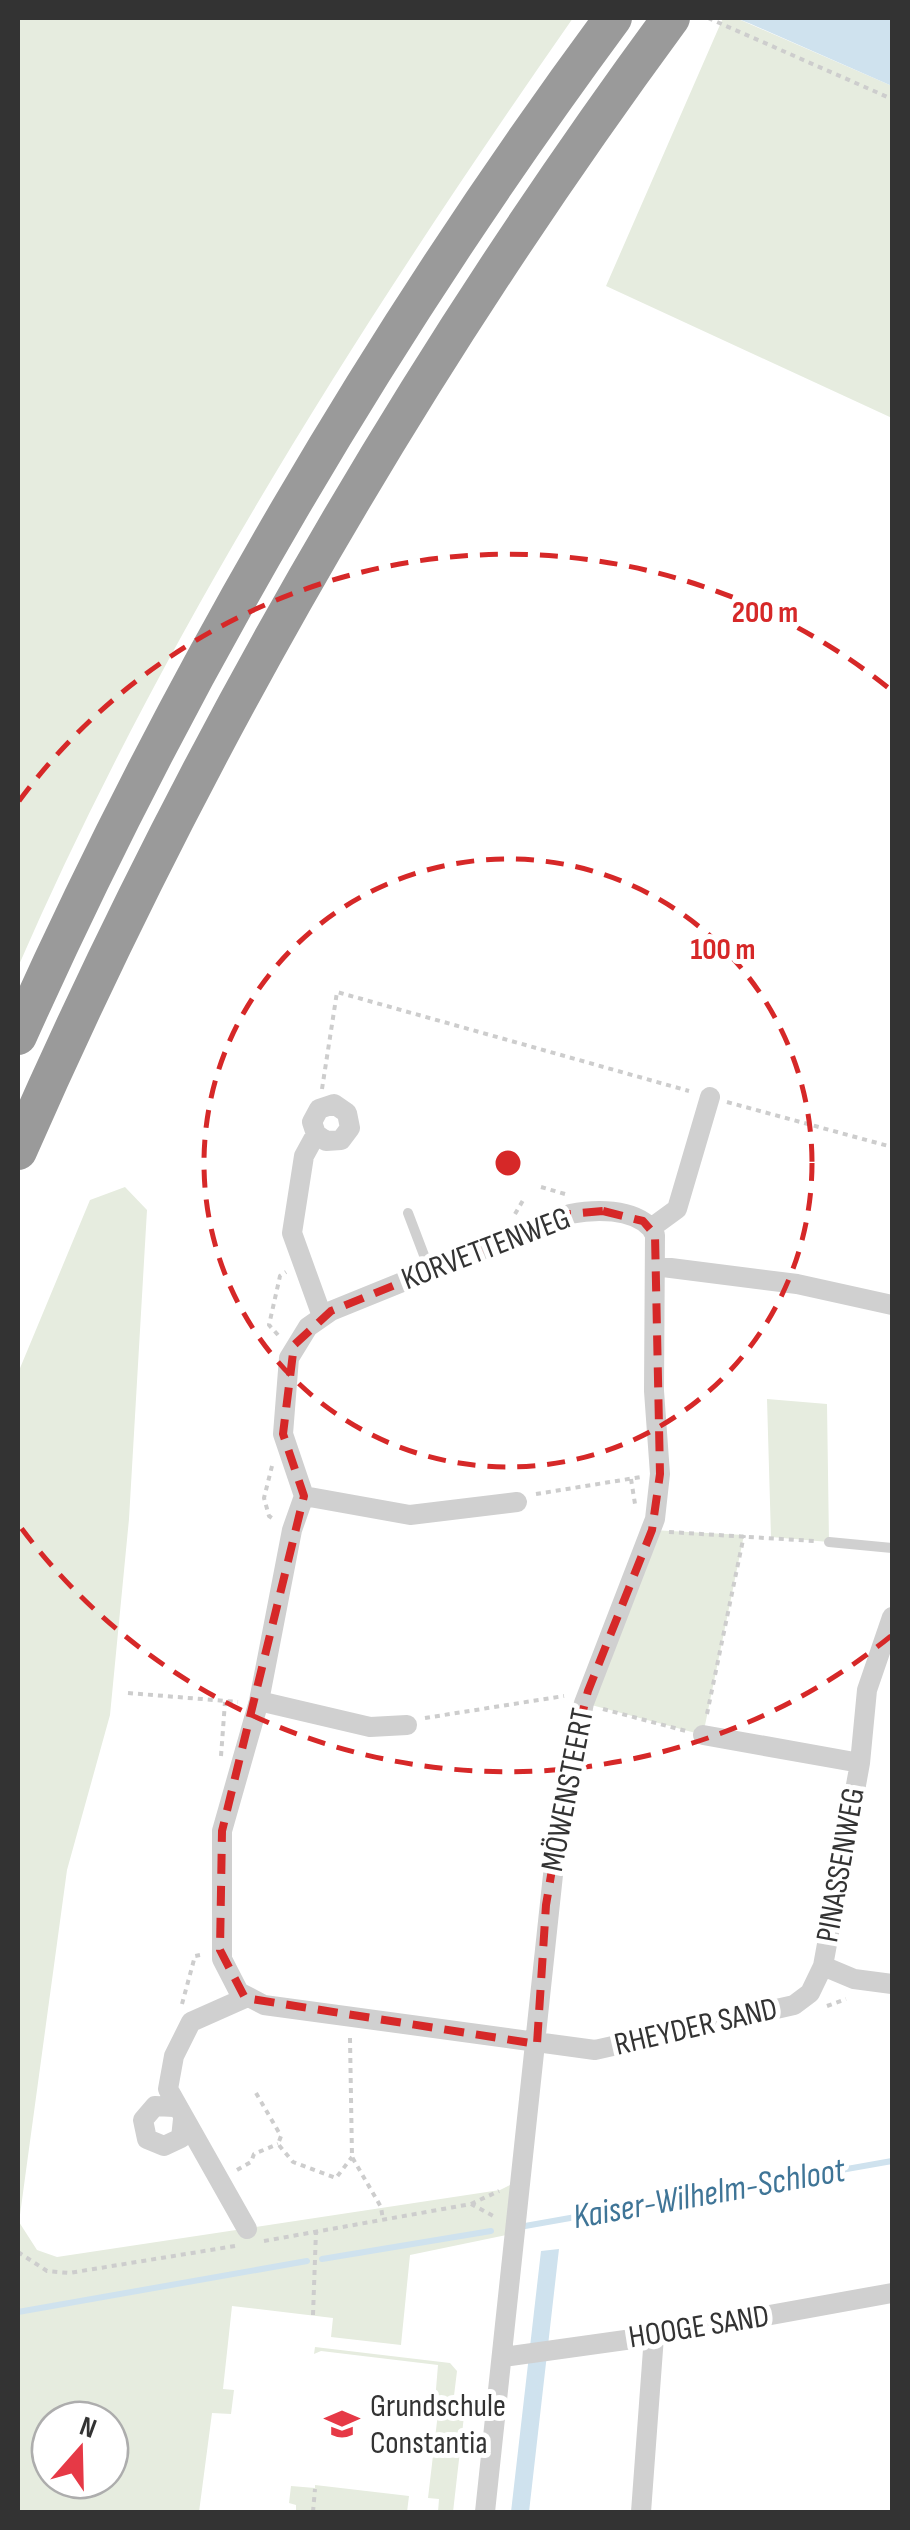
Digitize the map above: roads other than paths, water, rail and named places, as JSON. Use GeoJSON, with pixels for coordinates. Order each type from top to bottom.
{"type":"FeatureCollection","features":[{"type":"Feature","properties":{"kind":"highway"},"geometry":{"type":"LineString","coordinates":[[18,1150],[128,912],[288,610],[438,360],[671,18]]}},
{"type":"Feature","properties":{"kind":"highway"},"geometry":{"type":"LineString","coordinates":[[18,1036],[110,843],[260,565],[402,329],[608,25]]}},
{"type":"Feature","properties":{"kind":"street"},"geometry":{"type":"LineString","coordinates":[[651,1228],[676,1212],[710,1097]]}},
{"type":"Feature","properties":{"kind":"street"},"geometry":{"type":"LineString","coordinates":[[316,1134],[326,1141],[341,1140],[350,1128],[347,1112],[334,1104],[319,1109],[312,1122],[316,1134],[304,1156],[292,1228],[322,1316]]}},
{"type":"Feature","properties":{"kind":"street","name":"KORVETTENWEG"},"geometry":{"type":"LineString","coordinates":[[304,1496],[283,1434],[292,1349],[322,1316],[583,1211],[630,1216],[651,1228]]}},
{"type":"Feature","properties":{"kind":"street","name":"MÖWENSTEERT"},"geometry":{"type":"LineString","coordinates":[[484,2512],[491,2457],[513,2355],[516,2233],[546,1905],[586,1697],[652,1530],[660,1474],[651,1228]]}},
{"type":"Feature","properties":{"kind":"street"},"geometry":{"type":"LineString","coordinates":[[655,1266],[797,1284],[892,1306]]}},
{"type":"Feature","properties":{"kind":"street"},"geometry":{"type":"LineString","coordinates":[[517,1502],[410,1516],[304,1496],[292,1530],[259,1700],[222,1831],[220,1950],[230,1978],[245,1998],[273,2008],[536,2044]]}},
{"type":"Feature","properties":{"kind":"street","name":"PINASSENWEG"},"geometry":{"type":"LineString","coordinates":[[823,1966],[860,1764],[867,1690],[892,1617]]}},
{"type":"Feature","properties":{"kind":"street"},"geometry":{"type":"LineString","coordinates":[[259,1700],[370,1728],[407,1725]]}},
{"type":"Feature","properties":{"kind":"street","name":"PINASSENWEG"},"geometry":{"type":"LineString","coordinates":[[703,1736],[860,1764]]}},
{"type":"Feature","properties":{"kind":"street"},"geometry":{"type":"LineString","coordinates":[[823,1966],[854,1979],[884,1983]]}},
{"type":"Feature","properties":{"kind":"street","name":"RHEYDER SAND"},"geometry":{"type":"LineString","coordinates":[[536,2044],[595,2050],[794,2006],[810,1993],[823,1966]]}},
{"type":"Feature","properties":{"kind":"street"},"geometry":{"type":"LineString","coordinates":[[245,1998],[192,2022],[168,2074],[179,2113],[222,2179],[246,2239]]}},
{"type":"Feature","properties":{"kind":"street","name":"HOOGE SAND"},"geometry":{"type":"LineString","coordinates":[[513,2355],[654,2336],[892,2293]]}},
{"type":"Feature","properties":{"kind":"street"},"geometry":{"type":"LineString","coordinates":[[641,2512],[654,2336]]}},
{"type":"Feature","properties":{"kind":"lane"},"geometry":{"type":"LineString","coordinates":[[408,1213],[430,1271]]}},
{"type":"Feature","properties":{"kind":"lane"},"geometry":{"type":"LineString","coordinates":[[829,1542],[892,1548]]}},
{"type":"Feature","properties":{"kind":"water"},"geometry":{"type":"Polygon","coordinates":[[[736,18],[892,18],[892,86],[751,24],[736,18]]]}},
{"type":"Feature","properties":{"kind":"water"},"geometry":{"type":"Polygon","coordinates":[[[559,2249],[529,2512],[511,2512],[541,2251],[559,2249]]]}},
{"type":"Feature","properties":{"kind":"waterway","name":"Kaiser-Wilhelm-Schloot"},"geometry":{"type":"LineString","coordinates":[[525,2226],[892,2161]]}},
{"type":"Feature","properties":{"kind":"waterway","name":"Kaiser-Wilhelm-Schloot"},"geometry":{"type":"LineString","coordinates":[[322,2259],[491,2231]]}},
{"type":"Feature","properties":{"kind":"waterway","name":"Kaiser-Wilhelm-Schloot"},"geometry":{"type":"LineString","coordinates":[[18,2312],[307,2261]]}},
{"type":"Feature","properties":{"kind":"place","name":"Grundschule Constantia"},"geometry":{"type":"Point","coordinates":[342,2424]}}]}
